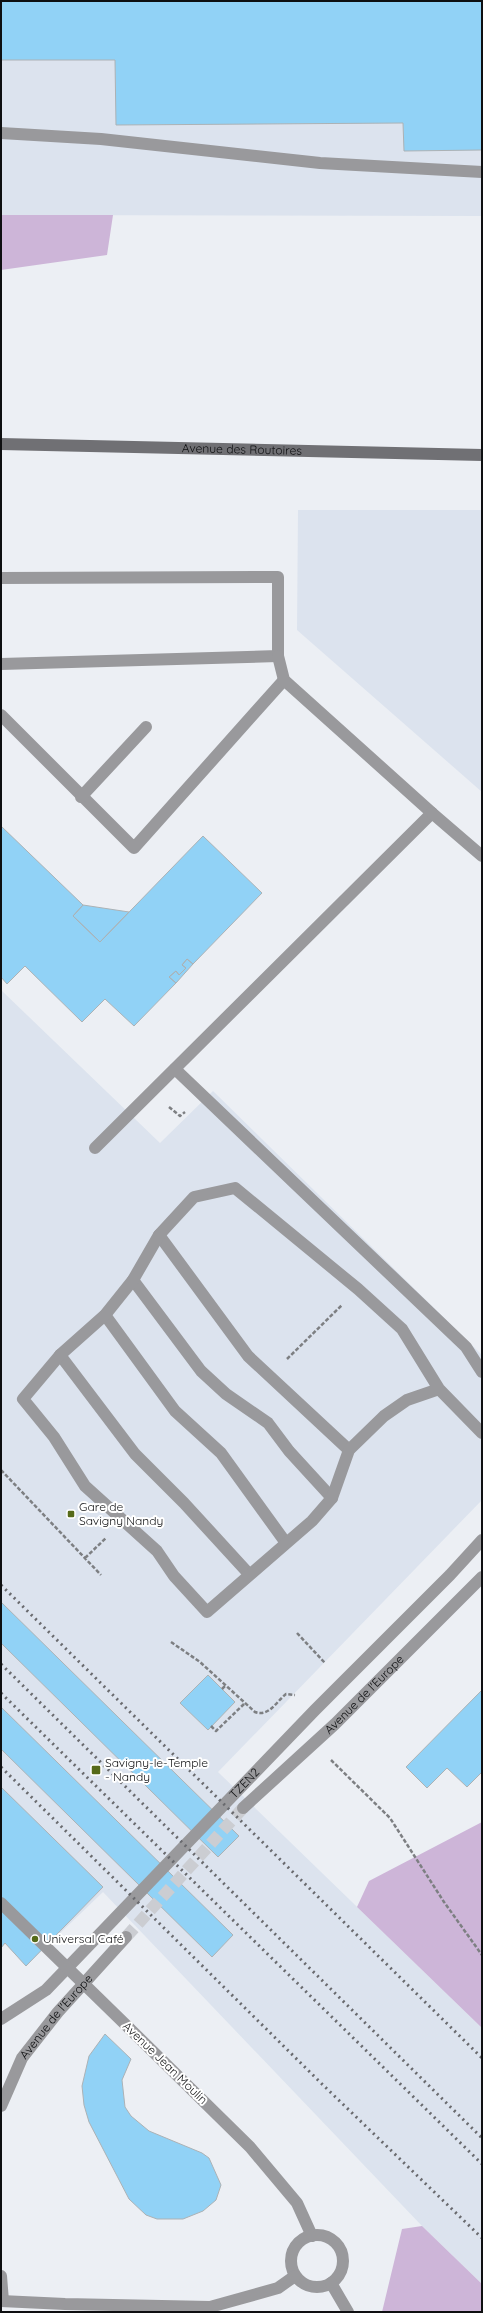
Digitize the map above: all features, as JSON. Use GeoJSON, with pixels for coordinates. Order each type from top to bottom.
{"type":"FeatureCollection","features":[{"type":"Feature","properties":{"kind":"street"},"geometry":{"type":"LineString","coordinates":[[1,133],[100,139],[320,163],[482,172]]}},
{"type":"Feature","properties":{"kind":"street","name":"Avenue des Routoires"},"geometry":{"type":"LineString","coordinates":[[1,444],[482,455]]}},
{"type":"Feature","properties":{"kind":"street"},"geometry":{"type":"LineString","coordinates":[[1,578],[278,577],[278,656],[284,680],[482,856]]}},
{"type":"Feature","properties":{"kind":"street"},"geometry":{"type":"LineString","coordinates":[[1,664],[278,656]]}},
{"type":"Feature","properties":{"kind":"street"},"geometry":{"type":"LineString","coordinates":[[1,715],[80,797],[134,848],[284,680]]}},
{"type":"Feature","properties":{"kind":"street"},"geometry":{"type":"LineString","coordinates":[[80,797],[146,727]]}},
{"type":"Feature","properties":{"kind":"street"},"geometry":{"type":"LineString","coordinates":[[96,1148],[432,813]]}},
{"type":"Feature","properties":{"kind":"street"},"geometry":{"type":"LineString","coordinates":[[175,1069],[466,1347],[482,1372]]}},
{"type":"Feature","properties":{"kind":"street"},"geometry":{"type":"LineString","coordinates":[[439,1389],[407,1400],[384,1416],[349,1450],[332,1498],[312,1521],[248,1574],[207,1612],[174,1576],[157,1551],[85,1486],[54,1437],[23,1399],[60,1355],[105,1315],[133,1280],[159,1235],[194,1197],[236,1188],[358,1289],[402,1329],[439,1389],[482,1433]]}},
{"type":"Feature","properties":{"kind":"street"},"geometry":{"type":"LineString","coordinates":[[159,1235],[248,1356],[349,1450]]}},
{"type":"Feature","properties":{"kind":"street"},"geometry":{"type":"LineString","coordinates":[[133,1280],[201,1371],[231,1398],[268,1424],[289,1451],[332,1498]]}},
{"type":"Feature","properties":{"kind":"street"},"geometry":{"type":"LineString","coordinates":[[105,1315],[175,1411],[221,1453],[286,1543]]}},
{"type":"Feature","properties":{"kind":"street"},"geometry":{"type":"LineString","coordinates":[[60,1355],[134,1454],[184,1503],[248,1574]]}},
{"type":"Feature","properties":{"kind":"street","name":"TZEN2"},"geometry":{"type":"LineString","coordinates":[[1,2019],[46,1990],[315,1710],[450,1575],[482,1540]]}},
{"type":"Feature","properties":{"kind":"street","name":"Avenue de l'Europe"},"geometry":{"type":"LineString","coordinates":[[243,1808],[316,1741],[482,1577]]}},
{"type":"Feature","properties":{"kind":"street","name":"Avenue Jean Moulin"},"geometry":{"type":"LineString","coordinates":[[1,1903],[250,2147],[297,2203],[312,2236]]}},
{"type":"Feature","properties":{"kind":"street","name":"Avenue de l'Europe"},"geometry":{"type":"LineString","coordinates":[[1,2106],[22,2058],[58,2012],[126,1937]]}},
{"type":"Feature","properties":{"kind":"street"},"geometry":{"type":"LineString","coordinates":[[312,2236],[330,2238],[337,2244],[342,2254],[341,2272],[332,2283],[314,2287],[302,2282],[295,2276],[291,2267],[292,2253],[296,2245],[312,2236]]}},
{"type":"Feature","properties":{"kind":"street"},"geometry":{"type":"LineString","coordinates":[[1,2276],[2,2301],[210,2307],[278,2288],[295,2276]]}},
{"type":"Feature","properties":{"kind":"street"},"geometry":{"type":"LineString","coordinates":[[332,2283],[348,2312]]}},
{"type":"Feature","properties":{"kind":"path"},"geometry":{"type":"LineString","coordinates":[[284,1362],[343,1304]]}},
{"type":"Feature","properties":{"kind":"path"},"geometry":{"type":"LineString","coordinates":[[1,1470],[101,1575]]}},
{"type":"Feature","properties":{"kind":"path"},"geometry":{"type":"LineString","coordinates":[[85,1558],[106,1537]]}},
{"type":"Feature","properties":{"kind":"path"},"geometry":{"type":"LineString","coordinates":[[298,1633],[325,1663]]}},
{"type":"Feature","properties":{"kind":"path"},"geometry":{"type":"LineString","coordinates":[[171,1642],[200,1662],[244,1704],[255,1712],[262,1714],[268,1712],[286,1694],[295,1695]]}},
{"type":"Feature","properties":{"kind":"path"},"geometry":{"type":"LineString","coordinates":[[222,1689],[226,1686]]}},
{"type":"Feature","properties":{"kind":"path"},"geometry":{"type":"LineString","coordinates":[[211,1726],[216,1731],[244,1704]]}},
{"type":"Feature","properties":{"kind":"path"},"geometry":{"type":"LineString","coordinates":[[316,1741],[327,1757],[390,1818],[444,1902],[482,1955]]}},
{"type":"Feature","properties":{"kind":"shaded area"},"geometry":{"type":"Polygon","coordinates":[[[1,1],[482,1],[482,216],[1,215],[1,1]]]}},
{"type":"Feature","properties":{"kind":"shaded area"},"geometry":{"type":"Polygon","coordinates":[[[1,215],[113,215],[107,255],[1,270],[1,215]]]}},
{"type":"Feature","properties":{"kind":"shaded area"},"geometry":{"type":"Polygon","coordinates":[[[298,510],[482,510],[482,792],[297,630],[298,510]]]}},
{"type":"Feature","properties":{"kind":"shaded area"},"geometry":{"type":"Polygon","coordinates":[[[1,990],[160,1143],[213,1091],[482,1355],[482,1500],[218,1772],[482,2028],[482,2284],[422,2226],[103,1892],[26,1966],[5,1943],[1,1948],[1,990]]]}},
{"type":"Feature","properties":{"kind":"shaded area"},"geometry":{"type":"Polygon","coordinates":[[[482,1822],[482,2028],[357,1907],[369,1881],[482,1822]]]}},
{"type":"Feature","properties":{"kind":"shaded area"},"geometry":{"type":"Polygon","coordinates":[[[422,2226],[482,2284],[482,2312],[382,2312],[402,2229],[422,2226]]]}},
{"type":"Feature","properties":{"kind":"building"},"geometry":{"type":"Polygon","coordinates":[[[1,1],[482,1],[482,150],[404,151],[403,123],[116,125],[115,60],[1,60],[1,1]]]}},
{"type":"Feature","properties":{"kind":"building"},"geometry":{"type":"Polygon","coordinates":[[[1,826],[83,905],[73,916],[100,942],[203,836],[262,893],[193,964],[187,959],[182,965],[186,968],[179,975],[176,971],[169,977],[176,983],[134,1026],[105,999],[82,1022],[25,966],[7,984],[1,977],[1,826]]]}},
{"type":"Feature","properties":{"kind":"building"},"geometry":{"type":"Polygon","coordinates":[[[83,905],[129,912],[100,942],[73,916],[83,905]]]}},
{"type":"Feature","properties":{"kind":"building"},"geometry":{"type":"Polygon","coordinates":[[[187,959],[193,964],[176,983],[169,977],[176,971],[179,975],[186,968],[182,965],[187,959]]]}},
{"type":"Feature","properties":{"kind":"building"},"geometry":{"type":"Polygon","coordinates":[[[1,1602],[239,1836],[218,1857],[1,1643],[1,1602]]]}},
{"type":"Feature","properties":{"kind":"building","name":"Savigny-le-Temple - Nandy"},"geometry":{"type":"Polygon","coordinates":[[[208,1675],[235,1702],[208,1730],[180,1703],[208,1675]]]}},
{"type":"Feature","properties":{"kind":"building"},"geometry":{"type":"Polygon","coordinates":[[[482,1690],[482,1772],[467,1787],[447,1768],[427,1788],[406,1767],[482,1690]]]}},
{"type":"Feature","properties":{"kind":"building"},"geometry":{"type":"Polygon","coordinates":[[[1,1707],[233,1935],[212,1957],[1,1749],[1,1707]]]}},
{"type":"Feature","properties":{"kind":"building"},"geometry":{"type":"Polygon","coordinates":[[[1,1787],[103,1887],[26,1966],[5,1943],[1,1948],[1,1787]]]}},
{"type":"Feature","properties":{"kind":"building"},"geometry":{"type":"Polygon","coordinates":[[[105,2034],[131,2059],[122,2080],[125,2107],[131,2116],[149,2131],[202,2153],[209,2158],[221,2185],[216,2200],[203,2211],[183,2219],[157,2219],[146,2215],[129,2199],[89,2122],[84,2105],[82,2086],[89,2056],[105,2034]]]}},
{"type":"Feature","properties":{"kind":"tunnel"},"geometry":{"type":"LineString","coordinates":[[126,1937],[243,1808]]}},
{"type":"Feature","properties":{"kind":"railway"},"geometry":{"type":"LineString","coordinates":[[1,1585],[482,2058]]}},
{"type":"Feature","properties":{"kind":"railway"},"geometry":{"type":"LineString","coordinates":[[1,1664],[482,2138]]}},
{"type":"Feature","properties":{"kind":"railway"},"geometry":{"type":"LineString","coordinates":[[1,1693],[482,2164]]}},
{"type":"Feature","properties":{"kind":"railway"},"geometry":{"type":"LineString","coordinates":[[1,1767],[323,2085],[482,2238]]}},
{"type":"Feature","properties":{"kind":"place","name":"Gare de Savigny Nandy"},"geometry":{"type":"Point","coordinates":[71,1514]}},
{"type":"Feature","properties":{"kind":"place","name":"Savigny-le-Temple - Nandy"},"geometry":{"type":"Point","coordinates":[96,1770]}},
{"type":"Feature","properties":{"kind":"place","name":"Universal Café"},"geometry":{"type":"Point","coordinates":[35,1939]}}]}
